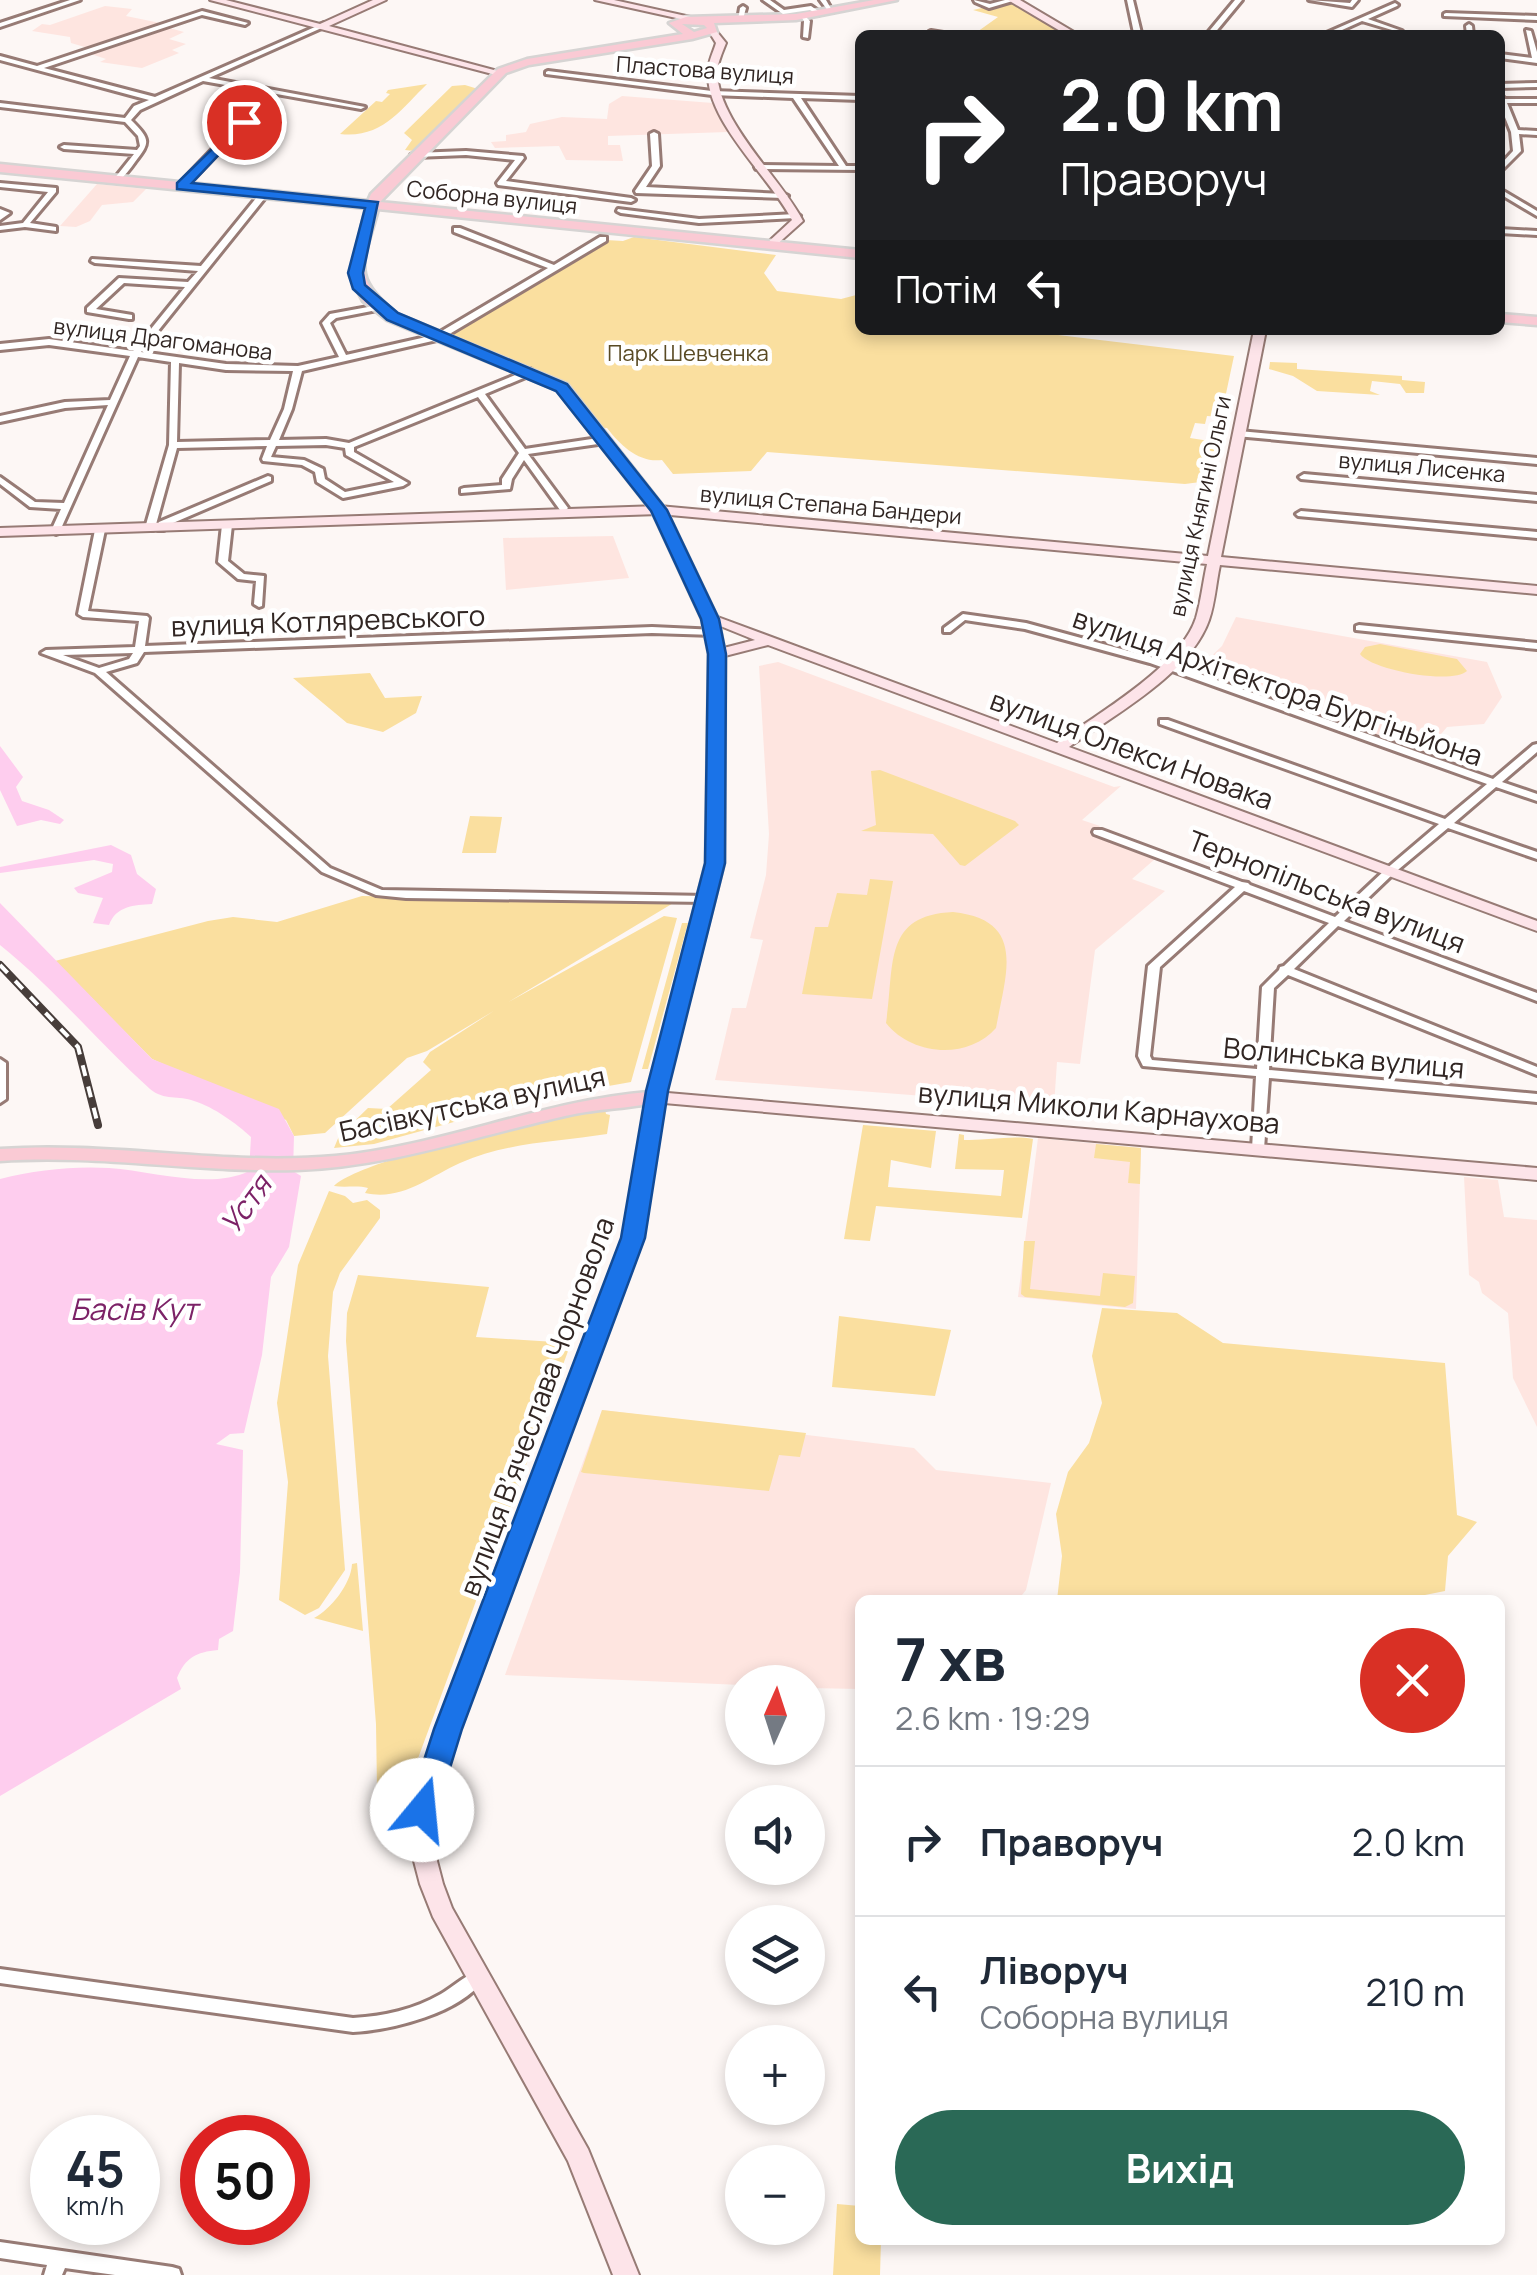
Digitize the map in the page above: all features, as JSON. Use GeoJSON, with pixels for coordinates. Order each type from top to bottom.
{"type":"FeatureCollection","features":[{"type":"Feature","properties":{"kind":"main road"},"geometry":{"type":"LineString","coordinates":[[215,0],[459,61],[499,75]]}},
{"type":"Feature","properties":{"kind":"main road"},"geometry":{"type":"LineString","coordinates":[[227,0],[499,75]]}},
{"type":"Feature","properties":{"kind":"main road"},"geometry":{"type":"LineString","coordinates":[[322,26],[380,0]]}},
{"type":"Feature","properties":{"kind":"main road"},"geometry":{"type":"LineString","coordinates":[[600,0],[700,20],[721,41],[712,94],[796,216],[797,225],[770,245]]}},
{"type":"Feature","properties":{"kind":"main road"},"geometry":{"type":"LineString","coordinates":[[1013,0],[1064,30]]}},
{"type":"Feature","properties":{"kind":"main road"},"geometry":{"type":"LineString","coordinates":[[674,24],[742,13],[802,16],[885,1]]}},
{"type":"Feature","properties":{"kind":"main road"},"geometry":{"type":"LineString","coordinates":[[658,10],[716,53]]}},
{"type":"Feature","properties":{"kind":"main road"},"geometry":{"type":"LineString","coordinates":[[459,61],[521,64],[713,30]]}},
{"type":"Feature","properties":{"kind":"main road"},"geometry":{"type":"LineString","coordinates":[[378,307],[358,286],[356,276],[375,196],[499,75],[521,64]]}},
{"type":"Feature","properties":{"kind":"main road","name":"Соборна вулиця"},"geometry":{"type":"LineString","coordinates":[[0,168],[855,254]]}},
{"type":"Feature","properties":{"kind":"main road","name":"вулиця Вʼячеслава Чорновола"},"geometry":{"type":"LineString","coordinates":[[378,307],[438,337],[562,387],[658,510],[712,626],[717,654],[717,846],[656,1097],[633,1238],[448,1729],[422,1810],[426,1877],[476,1979],[579,2157],[626,2275]]}},
{"type":"Feature","properties":{"kind":"main road"},"geometry":{"type":"LineString","coordinates":[[1505,318],[1537,321]]}},
{"type":"Feature","properties":{"kind":"main road","name":"вулиця Княгині Ольги"},"geometry":{"type":"LineString","coordinates":[[1060,747],[1185,652],[1202,621],[1259,335]]}},
{"type":"Feature","properties":{"kind":"main road","name":"вулиця Степана Бандери"},"geometry":{"type":"LineString","coordinates":[[0,532],[658,510],[1537,590]]}},
{"type":"Feature","properties":{"kind":"main road"},"geometry":{"type":"LineString","coordinates":[[712,626],[766,642]]}},
{"type":"Feature","properties":{"kind":"main road","name":"вулиця Олекси Новака"},"geometry":{"type":"LineString","coordinates":[[712,626],[736,630],[1060,747],[1537,926]]}},
{"type":"Feature","properties":{"kind":"main road"},"geometry":{"type":"LineString","coordinates":[[717,654],[766,642]]}},
{"type":"Feature","properties":{"kind":"main road","name":"вулиця Миколи Карнаухова"},"geometry":{"type":"LineString","coordinates":[[656,1097],[1537,1174]]}},
{"type":"Feature","properties":{"kind":"main road","name":"Басівкутська вулиця"},"geometry":{"type":"LineString","coordinates":[[0,1155],[44,1150],[321,1163],[396,1152],[561,1107],[656,1097]]}},
{"type":"Feature","properties":{"kind":"street"},"geometry":{"type":"LineString","coordinates":[[0,25],[76,0]]}},
{"type":"Feature","properties":{"kind":"street"},"geometry":{"type":"LineString","coordinates":[[766,0],[783,12],[811,8],[818,13]]}},
{"type":"Feature","properties":{"kind":"street"},"geometry":{"type":"LineString","coordinates":[[822,0],[832,11]]}},
{"type":"Feature","properties":{"kind":"street"},"geometry":{"type":"LineString","coordinates":[[976,1],[990,6],[1013,0]]}},
{"type":"Feature","properties":{"kind":"street"},"geometry":{"type":"LineString","coordinates":[[1130,0],[1140,30]]}},
{"type":"Feature","properties":{"kind":"street"},"geometry":{"type":"LineString","coordinates":[[1213,30],[1239,0]]}},
{"type":"Feature","properties":{"kind":"street"},"geometry":{"type":"LineString","coordinates":[[1312,0],[1352,5],[1355,0]]}},
{"type":"Feature","properties":{"kind":"street"},"geometry":{"type":"LineString","coordinates":[[1467,0],[1469,16]]}},
{"type":"Feature","properties":{"kind":"street"},"geometry":{"type":"LineString","coordinates":[[1337,30],[1394,5]]}},
{"type":"Feature","properties":{"kind":"street"},"geometry":{"type":"LineString","coordinates":[[37,68],[202,13],[244,23]]}},
{"type":"Feature","properties":{"kind":"street"},"geometry":{"type":"LineString","coordinates":[[802,16],[807,21],[806,38]]}},
{"type":"Feature","properties":{"kind":"street"},"geometry":{"type":"LineString","coordinates":[[1446,16],[1537,18]]}},
{"type":"Feature","properties":{"kind":"street"},"geometry":{"type":"LineString","coordinates":[[1362,19],[1394,30]]}},
{"type":"Feature","properties":{"kind":"street"},"geometry":{"type":"LineString","coordinates":[[127,120],[131,111],[322,26]]}},
{"type":"Feature","properties":{"kind":"street"},"geometry":{"type":"LineString","coordinates":[[1505,57],[1537,61],[1528,31]]}},
{"type":"Feature","properties":{"kind":"street"},"geometry":{"type":"LineString","coordinates":[[0,58],[157,100]]}},
{"type":"Feature","properties":{"kind":"street"},"geometry":{"type":"LineString","coordinates":[[0,69],[20,63]]}},
{"type":"Feature","properties":{"kind":"street","name":"Пластова вулиця"},"geometry":{"type":"LineString","coordinates":[[548,73],[712,94],[855,98]]}},
{"type":"Feature","properties":{"kind":"street"},"geometry":{"type":"LineString","coordinates":[[206,80],[361,107]]}},
{"type":"Feature","properties":{"kind":"street"},"geometry":{"type":"LineString","coordinates":[[1505,86],[1537,86]]}},
{"type":"Feature","properties":{"kind":"street"},"geometry":{"type":"LineString","coordinates":[[795,96],[844,168]]}},
{"type":"Feature","properties":{"kind":"street"},"geometry":{"type":"LineString","coordinates":[[1505,98],[1537,102]]}},
{"type":"Feature","properties":{"kind":"street"},"geometry":{"type":"LineString","coordinates":[[0,106],[127,120],[144,140],[141,152],[118,179]]}},
{"type":"Feature","properties":{"kind":"street"},"geometry":{"type":"LineString","coordinates":[[182,186],[251,114]]}},
{"type":"Feature","properties":{"kind":"street"},"geometry":{"type":"LineString","coordinates":[[1505,116],[1515,132],[1517,151],[1505,164]]}},
{"type":"Feature","properties":{"kind":"street"},"geometry":{"type":"LineString","coordinates":[[1515,132],[1537,133]]}},
{"type":"Feature","properties":{"kind":"street"},"geometry":{"type":"LineString","coordinates":[[654,134],[656,166],[642,189],[621,211],[699,221],[796,216]]}},
{"type":"Feature","properties":{"kind":"street"},"geometry":{"type":"LineString","coordinates":[[64,147],[141,152]]}},
{"type":"Feature","properties":{"kind":"street"},"geometry":{"type":"LineString","coordinates":[[1505,150],[1517,151]]}},
{"type":"Feature","properties":{"kind":"street"},"geometry":{"type":"LineString","coordinates":[[415,155],[466,153],[514,157],[521,160],[501,183],[631,200]]}},
{"type":"Feature","properties":{"kind":"street"},"geometry":{"type":"LineString","coordinates":[[760,168],[855,168]]}},
{"type":"Feature","properties":{"kind":"street"},"geometry":{"type":"LineString","coordinates":[[0,185],[54,192],[25,225]]}},
{"type":"Feature","properties":{"kind":"street"},"geometry":{"type":"LineString","coordinates":[[642,189],[784,196]]}},
{"type":"Feature","properties":{"kind":"street"},"geometry":{"type":"LineString","coordinates":[[56,531],[135,354],[264,194]]}},
{"type":"Feature","properties":{"kind":"street"},"geometry":{"type":"LineString","coordinates":[[1505,195],[1537,214]]}},
{"type":"Feature","properties":{"kind":"street"},"geometry":{"type":"LineString","coordinates":[[0,228],[25,225],[53,229]]}},
{"type":"Feature","properties":{"kind":"street"},"geometry":{"type":"LineString","coordinates":[[457,230],[555,268]]}},
{"type":"Feature","properties":{"kind":"street"},"geometry":{"type":"LineString","coordinates":[[1505,232],[1537,233]]}},
{"type":"Feature","properties":{"kind":"street","name":"вулиця Драгоманова"},"geometry":{"type":"LineString","coordinates":[[0,347],[49,342],[247,369],[298,369],[438,337],[603,239]]}},
{"type":"Feature","properties":{"kind":"street"},"geometry":{"type":"LineString","coordinates":[[94,261],[203,269]]}},
{"type":"Feature","properties":{"kind":"street"},"geometry":{"type":"LineString","coordinates":[[129,317],[90,310],[122,280],[190,284]]}},
{"type":"Feature","properties":{"kind":"street"},"geometry":{"type":"LineString","coordinates":[[344,359],[326,323],[329,318],[378,307]]}},
{"type":"Feature","properties":{"kind":"street"},"geometry":{"type":"LineString","coordinates":[[155,528],[172,445],[175,360]]}},
{"type":"Feature","properties":{"kind":"street"},"geometry":{"type":"LineString","coordinates":[[298,369],[298,381],[276,443],[266,459],[304,463],[320,470],[320,480],[343,495],[403,483],[349,453],[350,446]]}},
{"type":"Feature","properties":{"kind":"street"},"geometry":{"type":"LineString","coordinates":[[172,445],[350,446],[530,372]]}},
{"type":"Feature","properties":{"kind":"street"},"geometry":{"type":"LineString","coordinates":[[480,392],[563,508]]}},
{"type":"Feature","properties":{"kind":"street"},"geometry":{"type":"LineString","coordinates":[[0,418],[65,405],[113,402]]}},
{"type":"Feature","properties":{"kind":"street"},"geometry":{"type":"LineString","coordinates":[[1239,434],[1537,462]]}},
{"type":"Feature","properties":{"kind":"street"},"geometry":{"type":"LineString","coordinates":[[464,491],[506,487],[507,478],[524,452],[605,440]]}},
{"type":"Feature","properties":{"kind":"street","name":"вулиця Лисенка"},"geometry":{"type":"LineString","coordinates":[[1304,477],[1537,498]]}},
{"type":"Feature","properties":{"kind":"street"},"geometry":{"type":"LineString","coordinates":[[155,528],[268,479]]}},
{"type":"Feature","properties":{"kind":"street"},"geometry":{"type":"LineString","coordinates":[[0,480],[33,505],[66,506]]}},
{"type":"Feature","properties":{"kind":"street"},"geometry":{"type":"LineString","coordinates":[[1301,514],[1537,535]]}},
{"type":"Feature","properties":{"kind":"street"},"geometry":{"type":"LineString","coordinates":[[228,525],[223,562],[242,577],[262,578],[259,604]]}},
{"type":"Feature","properties":{"kind":"street"},"geometry":{"type":"LineString","coordinates":[[100,530],[83,614],[143,616],[140,650],[46,653],[99,671],[307,855],[344,880],[380,893],[406,896],[706,899]]}},
{"type":"Feature","properties":{"kind":"street","name":"вулиця Архітектора Бургіньйона"},"geometry":{"type":"LineString","coordinates":[[947,630],[964,617],[1001,621],[1169,666],[1537,798]]}},
{"type":"Feature","properties":{"kind":"street","name":"вулиця Котляревського"},"geometry":{"type":"LineString","coordinates":[[99,671],[133,661],[140,650],[712,626]]}},
{"type":"Feature","properties":{"kind":"street"},"geometry":{"type":"LineString","coordinates":[[1358,628],[1537,646]]}},
{"type":"Feature","properties":{"kind":"street"},"geometry":{"type":"LineString","coordinates":[[1164,722],[1537,856]]}},
{"type":"Feature","properties":{"kind":"street"},"geometry":{"type":"LineString","coordinates":[[1258,1148],[1266,996],[1284,970],[1389,872],[1537,747]]}},
{"type":"Feature","properties":{"kind":"street","name":"Тернопільська вулиця"},"geometry":{"type":"LineString","coordinates":[[1098,832],[1537,997]]}},
{"type":"Feature","properties":{"kind":"street","name":"Волинська вулиця"},"geometry":{"type":"LineString","coordinates":[[1244,885],[1154,966],[1144,1056],[1147,1063],[1537,1098]]}},
{"type":"Feature","properties":{"kind":"street"},"geometry":{"type":"LineString","coordinates":[[1284,970],[1537,1071]]}},
{"type":"Feature","properties":{"kind":"street"},"geometry":{"type":"LineString","coordinates":[[0,1064],[0,1099]]}},
{"type":"Feature","properties":{"kind":"street"},"geometry":{"type":"LineString","coordinates":[[0,1976],[353,2025],[384,2025],[415,2016],[446,2001],[476,1979]]}},
{"type":"Feature","properties":{"kind":"street"},"geometry":{"type":"LineString","coordinates":[[0,2250],[56,2267],[172,2275]]}},
{"type":"Feature","properties":{"kind":"shaded area"},"geometry":{"type":"Polygon","coordinates":[[[105,6],[132,9],[126,16],[160,23],[88,48],[71,43],[70,37],[32,31],[42,24],[50,25],[105,6]]]}},
{"type":"Feature","properties":{"kind":"shaded area"},"geometry":{"type":"Polygon","coordinates":[[[162,26],[184,32],[169,39],[186,44],[172,50],[179,53],[142,68],[100,62],[106,59],[85,52],[162,26]]]}},
{"type":"Feature","properties":{"kind":"shaded area"},"geometry":{"type":"Polygon","coordinates":[[[622,96],[713,103],[728,132],[608,136],[608,145],[620,145],[623,161],[566,160],[559,146],[495,148],[491,142],[506,141],[506,135],[526,132],[530,124],[562,117],[607,119],[609,104],[622,96]]]}},
{"type":"Feature","properties":{"kind":"shaded area"},"geometry":{"type":"Polygon","coordinates":[[[97,184],[146,189],[133,202],[102,205],[90,221],[76,227],[60,226],[97,184]]]}},
{"type":"Feature","properties":{"kind":"shaded area"},"geometry":{"type":"Polygon","coordinates":[[[613,536],[629,578],[506,590],[503,538],[613,536]]]}},
{"type":"Feature","properties":{"kind":"shaded area"},"geometry":{"type":"Polygon","coordinates":[[[1236,617],[1487,662],[1502,697],[1484,724],[1447,727],[1426,752],[1198,669],[1222,646],[1236,617]]]}},
{"type":"Feature","properties":{"kind":"shaded area"},"geometry":{"type":"Polygon","coordinates":[[[778,662],[1114,787],[1121,786],[1082,820],[1100,826],[1092,834],[1155,859],[1132,879],[1165,891],[1095,950],[1080,1064],[1057,1062],[1054,1106],[715,1080],[732,1008],[746,1008],[763,940],[750,938],[766,875],[769,834],[759,666],[778,662]]]}},
{"type":"Feature","properties":{"kind":"shaded area"},"geometry":{"type":"Polygon","coordinates":[[[1038,1138],[1141,1148],[1136,1309],[1018,1297],[1038,1138]]]}},
{"type":"Feature","properties":{"kind":"shaded area"},"geometry":{"type":"Polygon","coordinates":[[[1464,1177],[1498,1180],[1504,1217],[1537,1220],[1537,1427],[1513,1378],[1508,1313],[1482,1293],[1479,1282],[1469,1275],[1464,1177]]]}},
{"type":"Feature","properties":{"kind":"shaded area"},"geometry":{"type":"Polygon","coordinates":[[[602,1410],[914,1448],[936,1470],[1051,1483],[1022,1595],[855,1595],[855,1689],[825,1688],[825,1665],[725,1665],[725,1684],[505,1675],[602,1410]]]}},
{"type":"Feature","properties":{"kind":"green space"},"geometry":{"type":"Polygon","coordinates":[[[1008,2],[1057,30],[980,30],[998,17],[973,10],[1008,2]]]}},
{"type":"Feature","properties":{"kind":"green space"},"geometry":{"type":"Polygon","coordinates":[[[427,84],[379,127],[340,134],[376,101],[382,102],[390,94],[386,93],[388,90],[427,84]]]}},
{"type":"Feature","properties":{"kind":"green space"},"geometry":{"type":"Polygon","coordinates":[[[452,86],[478,89],[414,151],[405,150],[412,140],[404,133],[452,86]]]}},
{"type":"Feature","properties":{"kind":"green space","name":"Парк Шевченка"},"geometry":{"type":"Polygon","coordinates":[[[634,237],[776,255],[764,273],[777,291],[841,299],[855,295],[855,335],[1058,335],[1234,356],[1221,417],[1207,416],[1205,424],[1195,423],[1190,438],[1216,442],[1208,481],[1185,484],[767,452],[751,471],[673,474],[662,460],[638,456],[607,428],[595,427],[565,389],[454,343],[453,328],[606,240],[634,237]]]}},
{"type":"Feature","properties":{"kind":"green space"},"geometry":{"type":"Polygon","coordinates":[[[1270,362],[1297,363],[1297,369],[1402,376],[1402,380],[1425,382],[1424,393],[1406,393],[1400,384],[1372,381],[1370,391],[1380,395],[1317,391],[1293,376],[1269,369],[1270,362]]]}},
{"type":"Feature","properties":{"kind":"green space"},"geometry":{"type":"Polygon","coordinates":[[[1380,644],[1457,659],[1467,671],[1445,676],[1412,674],[1379,665],[1360,654],[1365,647],[1380,644]]]}},
{"type":"Feature","properties":{"kind":"green space"},"geometry":{"type":"Polygon","coordinates":[[[370,673],[385,698],[422,696],[416,713],[383,732],[347,723],[293,678],[370,673]]]}},
{"type":"Feature","properties":{"kind":"green space"},"geometry":{"type":"Polygon","coordinates":[[[880,770],[1019,825],[965,866],[933,834],[861,831],[876,825],[871,771],[880,770]]]}},
{"type":"Feature","properties":{"kind":"green space"},"geometry":{"type":"Polygon","coordinates":[[[470,816],[502,817],[496,853],[462,853],[470,816]]]}},
{"type":"Feature","properties":{"kind":"green space"},"geometry":{"type":"Polygon","coordinates":[[[870,879],[893,881],[872,999],[802,994],[815,927],[828,927],[837,893],[867,895],[870,879]]]}},
{"type":"Feature","properties":{"kind":"green space"},"geometry":{"type":"Polygon","coordinates":[[[362,896],[675,902],[427,1051],[407,1058],[325,1133],[294,1136],[286,1120],[152,1059],[55,961],[208,921],[233,917],[277,922],[362,896]]]}},
{"type":"Feature","properties":{"kind":"green space"},"geometry":{"type":"Polygon","coordinates":[[[953,912],[977,917],[1002,938],[1006,969],[996,1028],[971,1045],[956,1049],[925,1048],[897,1034],[886,1023],[892,964],[903,933],[914,923],[930,915],[953,912]]]}},
{"type":"Feature","properties":{"kind":"green space"},"geometry":{"type":"Polygon","coordinates":[[[664,916],[677,918],[631,1082],[541,1098],[374,1144],[334,1148],[339,1136],[368,1108],[387,1109],[431,1070],[423,1062],[430,1052],[503,1005],[664,916]]]}},
{"type":"Feature","properties":{"kind":"green space"},"geometry":{"type":"Polygon","coordinates":[[[682,923],[688,923],[648,1069],[642,1069],[682,923]]]}},
{"type":"Feature","properties":{"kind":"green space"},"geometry":{"type":"Polygon","coordinates":[[[605,1109],[610,1115],[607,1134],[478,1156],[391,1194],[365,1193],[368,1188],[364,1187],[334,1186],[352,1175],[420,1151],[605,1109]]]}},
{"type":"Feature","properties":{"kind":"green space"},"geometry":{"type":"Polygon","coordinates":[[[863,1125],[936,1131],[931,1168],[891,1160],[888,1187],[1001,1196],[1004,1170],[955,1169],[959,1134],[964,1135],[964,1140],[1033,1139],[1022,1218],[876,1206],[870,1241],[844,1239],[863,1125]]]}},
{"type":"Feature","properties":{"kind":"green space"},"geometry":{"type":"Polygon","coordinates":[[[1096,1144],[1141,1148],[1140,1184],[1128,1183],[1130,1162],[1094,1158],[1096,1144]]]}},
{"type":"Feature","properties":{"kind":"green space"},"geometry":{"type":"Polygon","coordinates":[[[329,1191],[353,1203],[367,1200],[380,1210],[380,1218],[340,1273],[333,1292],[328,1356],[345,1570],[319,1608],[305,1615],[279,1600],[288,1482],[277,1403],[298,1265],[329,1191]]]}},
{"type":"Feature","properties":{"kind":"green space"},"geometry":{"type":"Polygon","coordinates":[[[1024,1241],[1035,1241],[1030,1289],[1100,1296],[1103,1273],[1135,1276],[1133,1303],[1125,1307],[1025,1297],[1021,1294],[1024,1241]]]}},
{"type":"Feature","properties":{"kind":"green space"},"geometry":{"type":"Polygon","coordinates":[[[358,1275],[489,1287],[476,1337],[571,1343],[406,1791],[396,1800],[377,1788],[376,1724],[346,1341],[347,1313],[358,1275]]]}},
{"type":"Feature","properties":{"kind":"green space"},"geometry":{"type":"Polygon","coordinates":[[[1102,1308],[1177,1313],[1223,1343],[1445,1363],[1457,1515],[1477,1522],[1448,1556],[1445,1591],[1425,1595],[1058,1595],[1062,1556],[1056,1514],[1068,1472],[1089,1443],[1102,1403],[1092,1356],[1102,1308]]]}},
{"type":"Feature","properties":{"kind":"green space"},"geometry":{"type":"Polygon","coordinates":[[[839,1316],[951,1330],[935,1396],[832,1387],[839,1316]]]}},
{"type":"Feature","properties":{"kind":"green space"},"geometry":{"type":"Polygon","coordinates":[[[602,1410],[806,1433],[800,1457],[779,1455],[769,1491],[584,1473],[581,1472],[602,1410]]]}},
{"type":"Feature","properties":{"kind":"green space"},"geometry":{"type":"Polygon","coordinates":[[[357,1563],[363,1631],[314,1618],[339,1595],[352,1564],[357,1563]]]}},
{"type":"Feature","properties":{"kind":"green space"},"geometry":{"type":"Polygon","coordinates":[[[837,2204],[855,2206],[855,2245],[881,2245],[880,2275],[833,2275],[837,2204]]]}},
{"type":"Feature","properties":{"kind":"water"},"geometry":{"type":"Polygon","coordinates":[[[0,746],[23,777],[16,787],[22,801],[49,810],[64,820],[60,824],[41,820],[17,826],[0,790],[0,746]]]}},
{"type":"Feature","properties":{"kind":"water"},"geometry":{"type":"Polygon","coordinates":[[[111,845],[131,855],[137,874],[156,889],[152,904],[121,910],[109,925],[93,923],[103,898],[78,893],[74,888],[112,872],[113,864],[94,860],[0,873],[0,867],[111,845]]]}},
{"type":"Feature","properties":{"kind":"water","name":"Басів Кут"},"geometry":{"type":"Polygon","coordinates":[[[0,903],[152,1059],[279,1109],[294,1136],[293,1171],[301,1176],[289,1247],[271,1277],[262,1355],[244,1433],[230,1434],[216,1444],[243,1450],[240,1572],[233,1631],[219,1639],[218,1650],[197,1654],[184,1665],[177,1678],[181,1689],[0,1796],[0,1179],[41,1171],[109,1168],[217,1179],[249,1171],[251,1137],[209,1107],[150,1089],[0,945],[0,903]]]}},
{"type":"Feature","properties":{"kind":"railway"},"geometry":{"type":"LineString","coordinates":[[0,965],[78,1047],[98,1125]]}},
{"type":"Feature","properties":{"kind":"route"},"geometry":{"type":"LineString","coordinates":[[244,122],[182,186],[373,204],[356,273],[358,286],[392,316],[562,387],[658,510],[710,619],[717,654],[715,863],[657,1091],[633,1238],[448,1729],[422,1810]]}},
{"type":"Feature","properties":{"kind":"water label","name":"Устя"},"geometry":{"type":"Point","coordinates":[245,1204]}}]}
